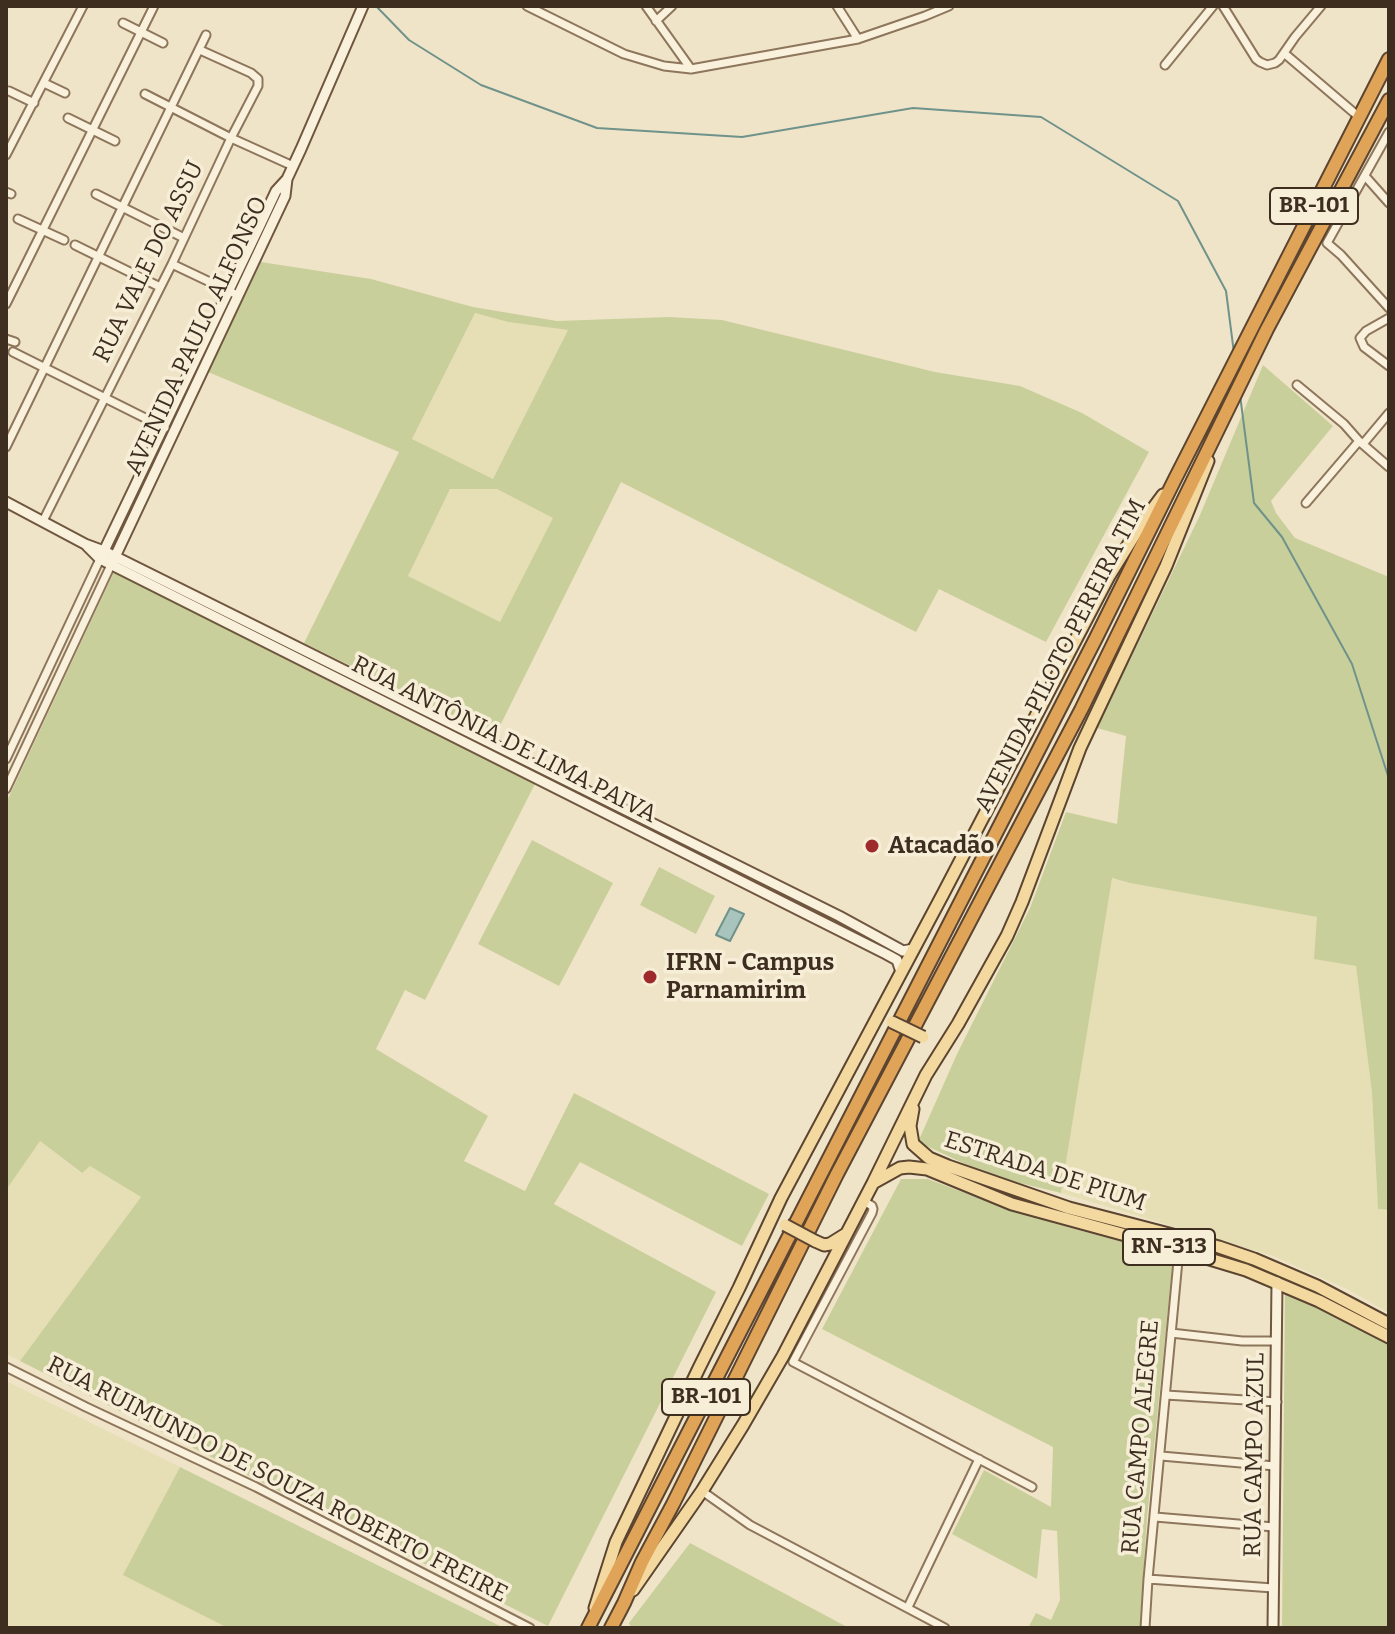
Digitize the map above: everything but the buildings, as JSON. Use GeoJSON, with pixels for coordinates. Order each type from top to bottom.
{"type":"FeatureCollection","features":[{"type":"Feature","properties":{"kind":"highway","name":"AVENIDA PILOTO PEREIRA TIM"},"geometry":{"type":"LineString","coordinates":[[594,1615],[1096,638],[1389,59]]}},
{"type":"Feature","properties":{"kind":"highway","name":"AVENIDA PILOTO PEREIRA TIM"},"geometry":{"type":"LineString","coordinates":[[624,1603],[872,1105],[1081,710],[1242,380],[1389,100]]}},
{"type":"Feature","properties":{"kind":"highway","name":"BR-101"},"geometry":{"type":"LineString","coordinates":[[611,1628],[624,1603]]}},
{"type":"Feature","properties":{"kind":"highway","name":"BR-101"},"geometry":{"type":"LineString","coordinates":[[588,1628],[594,1615]]}},
{"type":"Feature","properties":{"kind":"main road"},"geometry":{"type":"LineString","coordinates":[[624,1603],[788,1359],[915,1097],[1007,936],[1080,748],[1166,566],[1219,430]]}},
{"type":"Feature","properties":{"kind":"main road"},"geometry":{"type":"LineString","coordinates":[[594,1615],[616,1542],[781,1198],[1109,576],[1140,526],[1175,479]]}},
{"type":"Feature","properties":{"kind":"main road"},"geometry":{"type":"LineString","coordinates":[[871,1028],[881,1020],[923,1037],[933,1049],[934,1062]]}},
{"type":"Feature","properties":{"kind":"main road","name":"ESTRADA DE PIUM"},"geometry":{"type":"LineString","coordinates":[[915,1097],[910,1126],[912,1140],[921,1151],[938,1162],[1069,1208],[1254,1259],[1317,1286],[1389,1324]]}},
{"type":"Feature","properties":{"kind":"main road","name":"ESTRADA DE PIUM"},"geometry":{"type":"LineString","coordinates":[[873,1183],[900,1168],[927,1169],[1012,1204],[1246,1270],[1319,1301],[1389,1337]]}},
{"type":"Feature","properties":{"kind":"main road"},"geometry":{"type":"LineString","coordinates":[[781,1198],[779,1212],[785,1225],[815,1241],[830,1244],[848,1233]]}},
{"type":"Feature","properties":{"kind":"street"},"geometry":{"type":"LineString","coordinates":[[6,155],[83,6]]}},
{"type":"Feature","properties":{"kind":"street"},"geometry":{"type":"LineString","coordinates":[[6,304],[154,6]]}},
{"type":"Feature","properties":{"kind":"street"},"geometry":{"type":"LineString","coordinates":[[287,179],[363,6]]}},
{"type":"Feature","properties":{"kind":"street"},"geometry":{"type":"LineString","coordinates":[[527,6],[635,58],[691,69],[858,39],[949,6]]}},
{"type":"Feature","properties":{"kind":"street"},"geometry":{"type":"LineString","coordinates":[[646,6],[691,69]]}},
{"type":"Feature","properties":{"kind":"street"},"geometry":{"type":"LineString","coordinates":[[656,21],[672,6]]}},
{"type":"Feature","properties":{"kind":"street"},"geometry":{"type":"LineString","coordinates":[[837,6],[858,39]]}},
{"type":"Feature","properties":{"kind":"street"},"geometry":{"type":"LineString","coordinates":[[1165,65],[1213,6]]}},
{"type":"Feature","properties":{"kind":"street"},"geometry":{"type":"LineString","coordinates":[[1223,6],[1260,62],[1267,65],[1275,63],[1321,6]]}},
{"type":"Feature","properties":{"kind":"street"},"geometry":{"type":"LineString","coordinates":[[123,23],[163,43]]}},
{"type":"Feature","properties":{"kind":"street"},"geometry":{"type":"LineString","coordinates":[[6,447],[206,35]]}},
{"type":"Feature","properties":{"kind":"street"},"geometry":{"type":"LineString","coordinates":[[1286,49],[1359,117]]}},
{"type":"Feature","properties":{"kind":"street","name":"RUA VALE DO ASSU"},"geometry":{"type":"LineString","coordinates":[[43,521],[259,84],[258,79],[245,70],[200,50]]}},
{"type":"Feature","properties":{"kind":"street"},"geometry":{"type":"LineString","coordinates":[[44,83],[65,93]]}},
{"type":"Feature","properties":{"kind":"street"},"geometry":{"type":"LineString","coordinates":[[9,91],[34,103]]}},
{"type":"Feature","properties":{"kind":"street"},"geometry":{"type":"LineString","coordinates":[[145,94],[293,166]]}},
{"type":"Feature","properties":{"kind":"street"},"geometry":{"type":"LineString","coordinates":[[68,118],[115,141]]}},
{"type":"Feature","properties":{"kind":"street"},"geometry":{"type":"LineString","coordinates":[[1389,134],[1327,243],[1389,308]]}},
{"type":"Feature","properties":{"kind":"street"},"geometry":{"type":"LineString","coordinates":[[1365,176],[1389,203]]}},
{"type":"Feature","properties":{"kind":"street","name":"AVENIDA PAULO ALFONSO"},"geometry":{"type":"LineString","coordinates":[[6,759],[227,291],[276,191],[287,179]]}},
{"type":"Feature","properties":{"kind":"street","name":"AVENIDA PAULO ALFONSO"},"geometry":{"type":"LineString","coordinates":[[7,784],[239,296],[285,196],[287,179]]}},
{"type":"Feature","properties":{"kind":"street"},"geometry":{"type":"LineString","coordinates":[[1379,192],[1389,185]]}},
{"type":"Feature","properties":{"kind":"street"},"geometry":{"type":"LineString","coordinates":[[96,194],[184,238]]}},
{"type":"Feature","properties":{"kind":"street"},"geometry":{"type":"LineString","coordinates":[[18,219],[64,240]]}},
{"type":"Feature","properties":{"kind":"street"},"geometry":{"type":"LineString","coordinates":[[75,245],[160,287]]}},
{"type":"Feature","properties":{"kind":"street"},"geometry":{"type":"LineString","coordinates":[[172,264],[239,296]]}},
{"type":"Feature","properties":{"kind":"street"},"geometry":{"type":"LineString","coordinates":[[1389,318],[1362,334],[1360,341],[1369,352],[1389,366]]}},
{"type":"Feature","properties":{"kind":"street"},"geometry":{"type":"LineString","coordinates":[[6,339],[15,342]]}},
{"type":"Feature","properties":{"kind":"street"},"geometry":{"type":"LineString","coordinates":[[13,352],[174,433]]}},
{"type":"Feature","properties":{"kind":"street"},"geometry":{"type":"LineString","coordinates":[[1297,385],[1389,467]]}},
{"type":"Feature","properties":{"kind":"street"},"geometry":{"type":"LineString","coordinates":[[1306,503],[1389,413]]}},
{"type":"Feature","properties":{"kind":"street"},"geometry":{"type":"LineString","coordinates":[[135,488],[146,492]]}},
{"type":"Feature","properties":{"kind":"street","name":"RUA ANTÔNIA DE LIMA PAIVA"},"geometry":{"type":"LineString","coordinates":[[6,502],[113,561],[894,959],[899,963],[901,972]]}},
{"type":"Feature","properties":{"kind":"street","name":"RUA ANTÔNIA DE LIMA PAIVA"},"geometry":{"type":"LineString","coordinates":[[113,561],[818,905],[903,951],[913,949]]}},
{"type":"Feature","properties":{"kind":"street"},"geometry":{"type":"LineString","coordinates":[[709,866],[715,855]]}},
{"type":"Feature","properties":{"kind":"street"},"geometry":{"type":"LineString","coordinates":[[812,917],[818,905]]}},
{"type":"Feature","properties":{"kind":"street"},"geometry":{"type":"LineString","coordinates":[[864,1201],[872,1206],[872,1213],[788,1359],[1032,1487]]}},
{"type":"Feature","properties":{"kind":"street","name":"RUA CAMPO ALEGRE"},"geometry":{"type":"LineString","coordinates":[[1145,1628],[1179,1250]]}},
{"type":"Feature","properties":{"kind":"street","name":"RUA CAMPO AZUL"},"geometry":{"type":"LineString","coordinates":[[1273,1628],[1277,1282]]}},
{"type":"Feature","properties":{"kind":"street"},"geometry":{"type":"LineString","coordinates":[[1171,1333],[1242,1341],[1276,1341]]}},
{"type":"Feature","properties":{"kind":"street","name":"RUA RUIMUNDO DE SOUZA ROBERTO FREIRE"},"geometry":{"type":"LineString","coordinates":[[6,1367],[256,1487],[530,1628]]}},
{"type":"Feature","properties":{"kind":"street"},"geometry":{"type":"LineString","coordinates":[[1166,1395],[1277,1402]]}},
{"type":"Feature","properties":{"kind":"street"},"geometry":{"type":"LineString","coordinates":[[1161,1456],[1275,1466]]}},
{"type":"Feature","properties":{"kind":"street"},"geometry":{"type":"LineString","coordinates":[[908,1607],[979,1459]]}},
{"type":"Feature","properties":{"kind":"street"},"geometry":{"type":"LineString","coordinates":[[702,1491],[750,1525],[945,1628]]}},
{"type":"Feature","properties":{"kind":"street"},"geometry":{"type":"LineString","coordinates":[[1155,1517],[1274,1527]]}},
{"type":"Feature","properties":{"kind":"street"},"geometry":{"type":"LineString","coordinates":[[1148,1579],[1273,1588]]}},
{"type":"Feature","properties":{"kind":"shaded area"},"geometry":{"type":"Polygon","coordinates":[[[475,313],[508,322],[568,330],[493,480],[412,439],[475,313]]]}},
{"type":"Feature","properties":{"kind":"shaded area"},"geometry":{"type":"Polygon","coordinates":[[[450,489],[497,489],[554,518],[500,623],[408,576],[450,489]]]}},
{"type":"Feature","properties":{"kind":"shaded area"},"geometry":{"type":"Polygon","coordinates":[[[1111,878],[1317,917],[1356,966],[1372,1093],[1378,1209],[1389,1210],[1389,1313],[1349,1290],[1273,1256],[1061,1193],[1111,878]]]}},
{"type":"Feature","properties":{"kind":"shaded area"},"geometry":{"type":"Polygon","coordinates":[[[39,1140],[81,1173],[90,1166],[141,1197],[20,1361],[6,1354],[6,1190],[39,1140]]]}},
{"type":"Feature","properties":{"kind":"shaded area"},"geometry":{"type":"Polygon","coordinates":[[[6,1381],[180,1467],[124,1575],[228,1628],[6,1628],[6,1381]]]}},
{"type":"Feature","properties":{"kind":"green space"},"geometry":{"type":"Polygon","coordinates":[[[261,262],[371,279],[473,307],[557,321],[669,317],[722,320],[935,372],[1020,386],[1082,413],[1149,452],[1046,642],[939,589],[916,632],[621,482],[495,736],[304,643],[399,452],[208,372],[261,262]],[[475,313],[412,439],[493,479],[568,330],[508,322],[475,313]],[[450,489],[408,576],[500,622],[553,518],[497,489],[450,489]]]}},
{"type":"Feature","properties":{"kind":"green space"},"geometry":{"type":"Polygon","coordinates":[[[1263,365],[1333,426],[1271,501],[1276,513],[1295,538],[1389,577],[1389,1210],[1378,1209],[1372,1093],[1356,966],[1314,959],[1317,917],[1112,878],[1061,1193],[991,1176],[918,1142],[957,1054],[1030,908],[1066,812],[1117,824],[1126,736],[1097,728],[1200,515],[1263,365]]]}},
{"type":"Feature","properties":{"kind":"green space"},"geometry":{"type":"Polygon","coordinates":[[[115,570],[536,782],[425,1000],[405,990],[376,1049],[488,1116],[464,1161],[525,1191],[574,1093],[769,1194],[742,1246],[580,1162],[554,1204],[716,1292],[548,1626],[20,1361],[141,1197],[90,1166],[82,1173],[40,1141],[6,1190],[6,803],[115,570]]]}},
{"type":"Feature","properties":{"kind":"green space"},"geometry":{"type":"Polygon","coordinates":[[[532,840],[613,883],[559,986],[478,944],[532,840]]]}},
{"type":"Feature","properties":{"kind":"green space"},"geometry":{"type":"Polygon","coordinates":[[[659,867],[715,896],[696,934],[640,905],[659,867]]]}},
{"type":"Feature","properties":{"kind":"green space"},"geometry":{"type":"Polygon","coordinates":[[[901,1179],[928,1179],[1060,1225],[1161,1252],[1171,1259],[1140,1628],[1028,1628],[1036,1613],[1051,1620],[1060,1600],[1057,1531],[1042,1529],[1037,1579],[952,1534],[984,1470],[1051,1507],[1053,1447],[822,1329],[901,1179]]]}},
{"type":"Feature","properties":{"kind":"green space"},"geometry":{"type":"Polygon","coordinates":[[[1285,1290],[1389,1342],[1389,1628],[1282,1628],[1285,1290]]]}},
{"type":"Feature","properties":{"kind":"green space"},"geometry":{"type":"Polygon","coordinates":[[[180,1467],[504,1628],[228,1628],[123,1575],[180,1467]]]}},
{"type":"Feature","properties":{"kind":"green space"},"geometry":{"type":"Polygon","coordinates":[[[690,1543],[849,1628],[631,1628],[629,1623],[690,1543]]]}},
{"type":"Feature","properties":{"kind":"water"},"geometry":{"type":"Polygon","coordinates":[[[730,908],[744,914],[730,941],[716,935],[730,908]]]}},
{"type":"Feature","properties":{"kind":"waterway"},"geometry":{"type":"LineString","coordinates":[[376,6],[409,40],[481,85],[597,128],[742,137],[913,108],[1041,117],[1178,201],[1226,291],[1234,353]]}},
{"type":"Feature","properties":{"kind":"waterway"},"geometry":{"type":"LineString","coordinates":[[1240,395],[1254,503],[1282,537],[1352,664],[1389,779]]}},
{"type":"Feature","properties":{"kind":"place","name":"Atacadão"},"geometry":{"type":"Point","coordinates":[872,846]}},
{"type":"Feature","properties":{"kind":"place","name":"IFRN - Campus Parnamirim"},"geometry":{"type":"Point","coordinates":[650,977]}}]}
